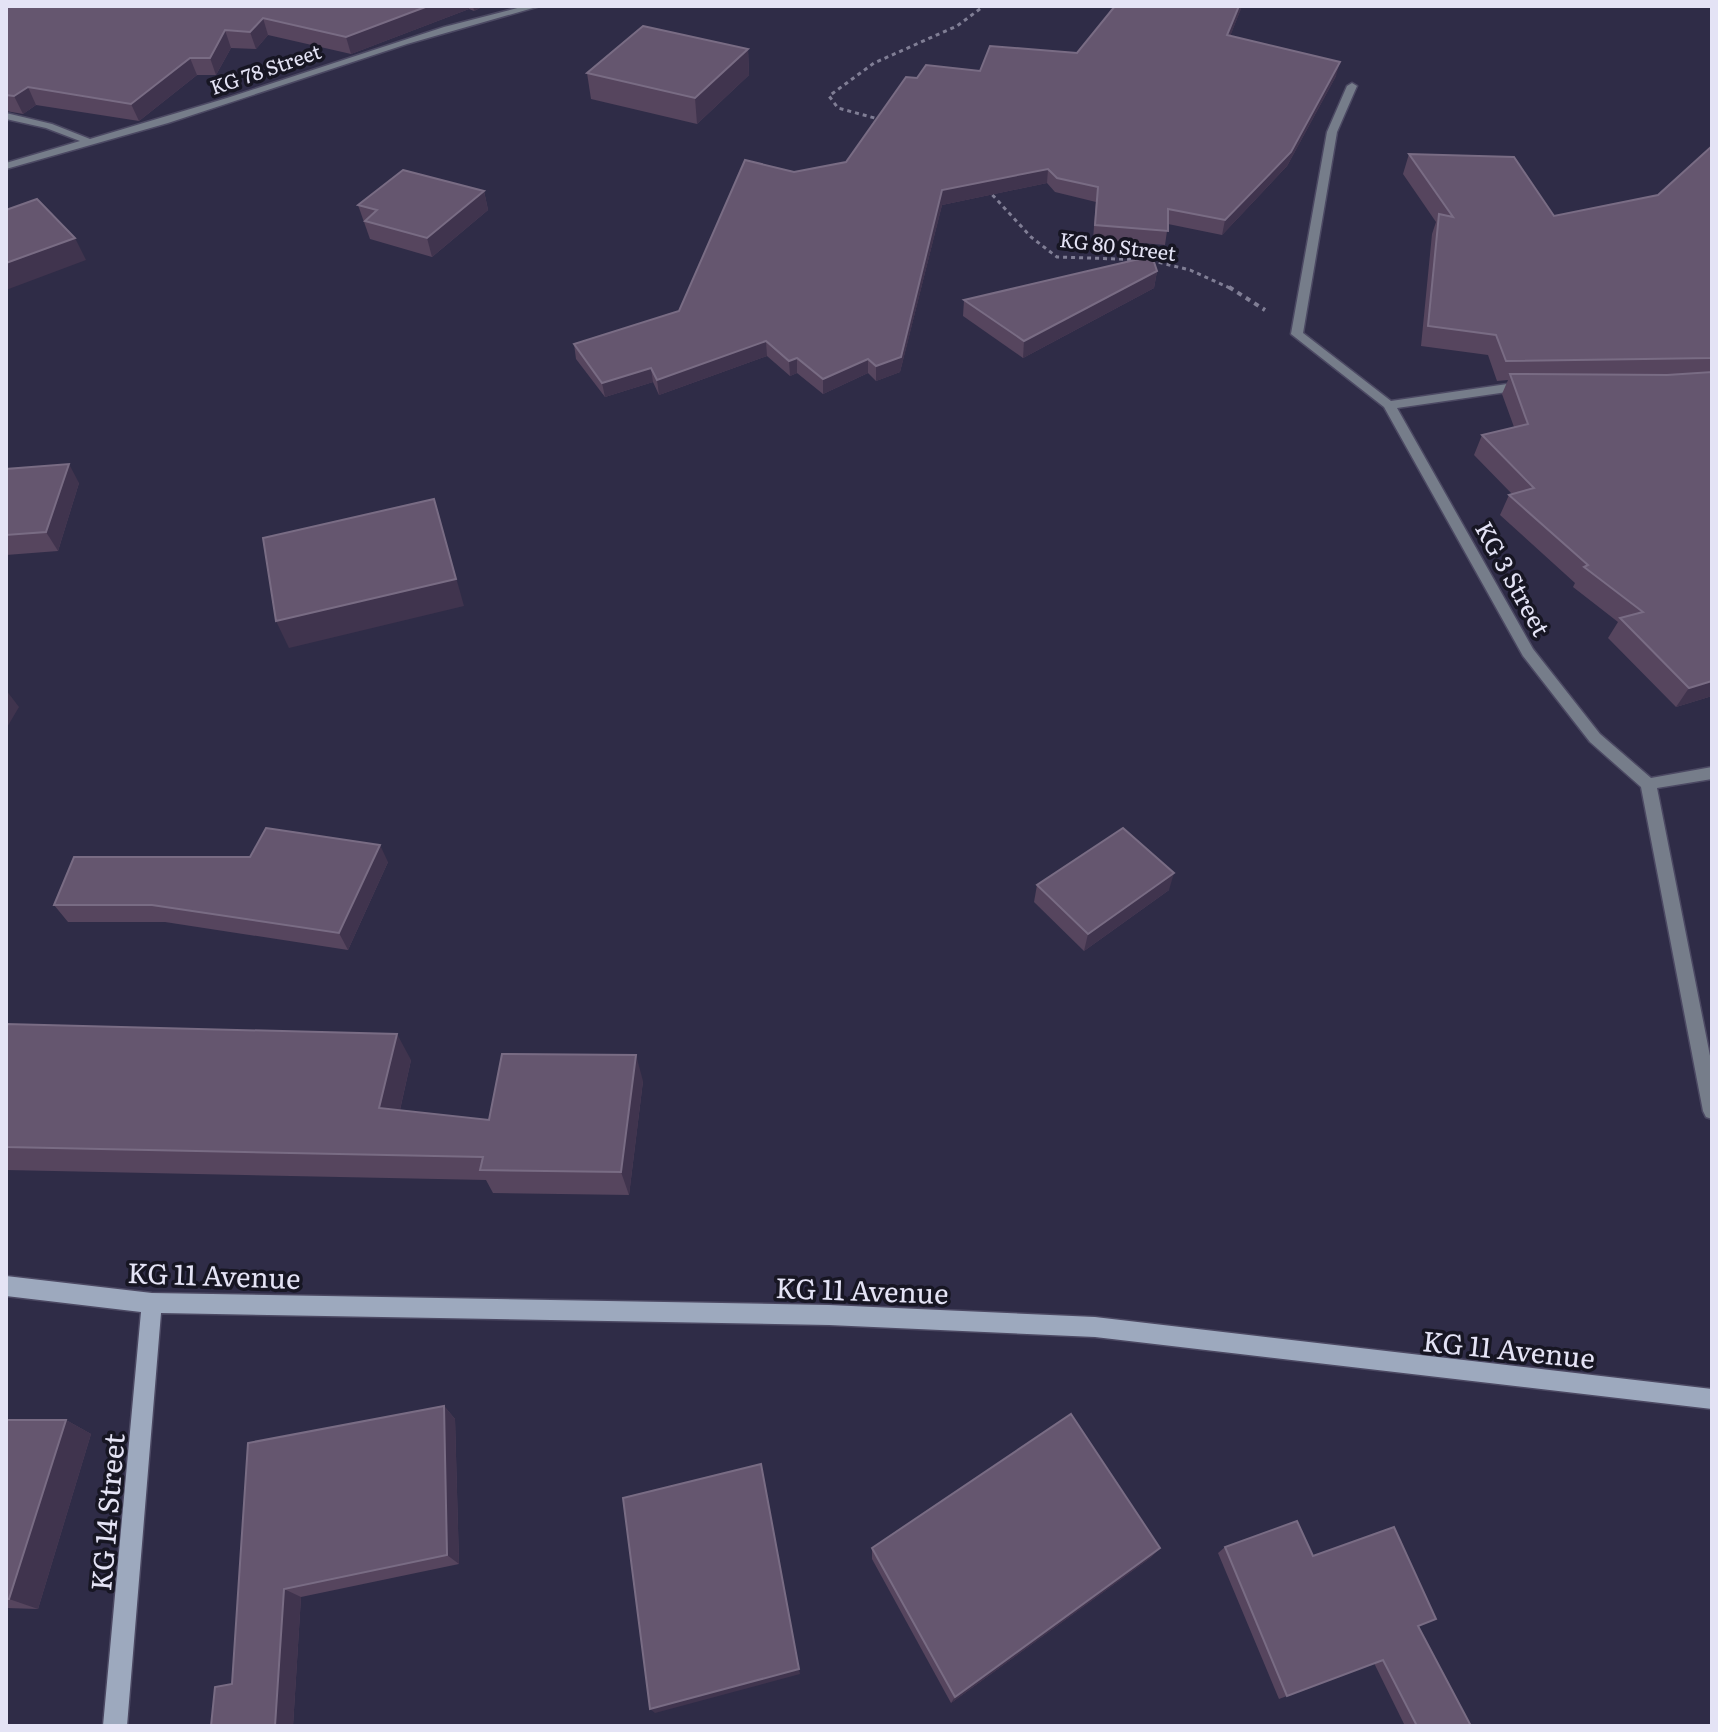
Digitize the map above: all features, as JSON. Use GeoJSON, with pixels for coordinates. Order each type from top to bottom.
{"type":"FeatureCollection","features":[{"type":"Feature","properties":{"kind":"main road","name":"KG 11 Avenue"},"geometry":{"type":"LineString","coordinates":[[6,1286],[152,1303],[829,1315],[1095,1327],[1712,1399]]}},
{"type":"Feature","properties":{"kind":"main road","name":"KG 14 Street"},"geometry":{"type":"LineString","coordinates":[[115,1726],[152,1303]]}},
{"type":"Feature","properties":{"kind":"street","name":"KG 78 Street"},"geometry":{"type":"LineString","coordinates":[[6,166],[86,140],[187,115],[336,62],[536,6]]}},
{"type":"Feature","properties":{"kind":"street"},"geometry":{"type":"LineString","coordinates":[[1297,334],[1332,132],[1352,86]]}},
{"type":"Feature","properties":{"kind":"street"},"geometry":{"type":"LineString","coordinates":[[6,116],[49,126],[86,140]]}},
{"type":"Feature","properties":{"kind":"street","name":"KG 3 Street"},"geometry":{"type":"LineString","coordinates":[[1297,334],[1389,405],[1537,665],[1595,738],[1648,784]]}},
{"type":"Feature","properties":{"kind":"street"},"geometry":{"type":"LineString","coordinates":[[1389,405],[1513,385],[1545,386]]}},
{"type":"Feature","properties":{"kind":"street"},"geometry":{"type":"LineString","coordinates":[[1712,773],[1648,784],[1712,1111]]}},
{"type":"Feature","properties":{"kind":"path"},"geometry":{"type":"LineString","coordinates":[[890,121],[838,108],[829,96],[841,84],[900,50],[972,18],[984,6]]}},
{"type":"Feature","properties":{"kind":"path","name":"KG 80 Street"},"geometry":{"type":"LineString","coordinates":[[983,185],[1040,246],[1057,256],[1106,256],[1185,267],[1218,281],[1297,334]]}},
{"type":"Feature","properties":{"kind":"building"},"geometry":{"type":"Polygon","coordinates":[[[6,6],[428,6],[346,37],[263,18],[250,32],[225,30],[210,58],[190,58],[131,104],[28,87],[14,96],[6,95],[6,6]]]}},
{"type":"Feature","properties":{"kind":"building"},"geometry":{"type":"Polygon","coordinates":[[[1115,6],[1239,6],[1227,35],[1340,62],[1291,152],[1225,220],[1168,209],[1168,231],[1095,225],[1098,187],[1057,178],[1048,169],[942,190],[901,357],[876,366],[868,359],[823,379],[797,358],[789,361],[766,341],[657,380],[651,368],[602,383],[574,344],[679,311],[745,160],[794,172],[846,162],[906,77],[917,78],[926,65],[980,71],[990,46],[1077,53],[1115,6]]]}},
{"type":"Feature","properties":{"kind":"building"},"geometry":{"type":"Polygon","coordinates":[[[643,26],[748,49],[695,98],[587,73],[643,26]]]}},
{"type":"Feature","properties":{"kind":"building"},"geometry":{"type":"Polygon","coordinates":[[[1712,146],[1712,358],[1506,361],[1496,335],[1428,326],[1439,214],[1453,217],[1409,154],[1514,157],[1554,216],[1658,195],[1712,146]]]}},
{"type":"Feature","properties":{"kind":"building"},"geometry":{"type":"Polygon","coordinates":[[[403,170],[484,191],[427,238],[365,221],[377,210],[358,205],[403,170]]]}},
{"type":"Feature","properties":{"kind":"building"},"geometry":{"type":"Polygon","coordinates":[[[37,199],[75,238],[6,263],[6,210],[37,199]]]}},
{"type":"Feature","properties":{"kind":"building"},"geometry":{"type":"Polygon","coordinates":[[[1152,256],[1157,271],[1024,341],[964,300],[1152,256]]]}},
{"type":"Feature","properties":{"kind":"building"},"geometry":{"type":"Polygon","coordinates":[[[1712,372],[1712,681],[1689,688],[1620,618],[1643,612],[1584,567],[1588,565],[1509,495],[1534,488],[1482,435],[1528,424],[1510,374],[1667,375],[1712,372]]]}},
{"type":"Feature","properties":{"kind":"building"},"geometry":{"type":"Polygon","coordinates":[[[69,464],[46,532],[6,535],[6,469],[69,464]]]}},
{"type":"Feature","properties":{"kind":"building"},"geometry":{"type":"Polygon","coordinates":[[[434,499],[456,579],[276,621],[263,538],[434,499]]]}},
{"type":"Feature","properties":{"kind":"building"},"geometry":{"type":"Polygon","coordinates":[[[266,828],[380,845],[339,933],[152,905],[54,905],[74,857],[250,857],[266,828]]]}},
{"type":"Feature","properties":{"kind":"building"},"geometry":{"type":"Polygon","coordinates":[[[1123,828],[1174,873],[1088,934],[1037,885],[1123,828]]]}},
{"type":"Feature","properties":{"kind":"building"},"geometry":{"type":"Polygon","coordinates":[[[6,1024],[397,1034],[379,1108],[489,1120],[502,1054],[636,1055],[621,1172],[480,1170],[483,1157],[6,1147],[6,1024]]]}},
{"type":"Feature","properties":{"kind":"building"},"geometry":{"type":"Polygon","coordinates":[[[444,1406],[447,1555],[284,1589],[275,1726],[211,1726],[215,1687],[232,1684],[248,1443],[444,1406]]]}},
{"type":"Feature","properties":{"kind":"building"},"geometry":{"type":"Polygon","coordinates":[[[1071,1414],[1160,1548],[955,1697],[872,1548],[1071,1414]]]}},
{"type":"Feature","properties":{"kind":"building"},"geometry":{"type":"Polygon","coordinates":[[[6,1420],[66,1420],[9,1599],[6,1599],[6,1420]]]}},
{"type":"Feature","properties":{"kind":"building"},"geometry":{"type":"Polygon","coordinates":[[[761,1464],[799,1669],[650,1709],[623,1498],[761,1464]]]}},
{"type":"Feature","properties":{"kind":"building"},"geometry":{"type":"Polygon","coordinates":[[[1297,1521],[1313,1556],[1394,1527],[1436,1619],[1418,1626],[1471,1726],[1417,1726],[1383,1660],[1287,1696],[1225,1547],[1297,1521]]]}}]}
